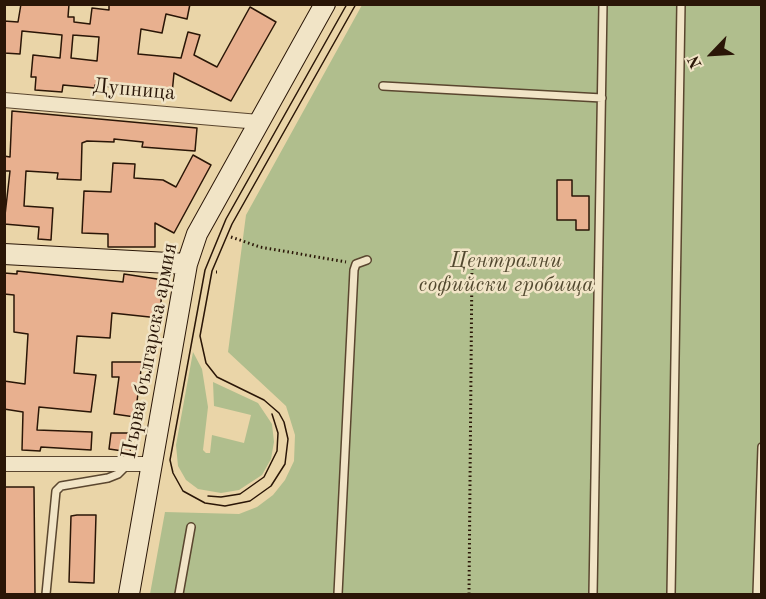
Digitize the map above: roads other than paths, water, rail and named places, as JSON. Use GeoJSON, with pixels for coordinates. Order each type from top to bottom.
{"type":"FeatureCollection","features":[{"type":"Feature","properties":{"kind":"street","name":"Първа българска армия"},"geometry":{"type":"LineString","coordinates":[[129,594],[187,264],[197,234],[325,4]]}},
{"type":"Feature","properties":{"kind":"street","name":"Дупница"},"geometry":{"type":"LineString","coordinates":[[4,100],[259,122]]}},
{"type":"Feature","properties":{"kind":"street"},"geometry":{"type":"LineString","coordinates":[[4,254],[187,264]]}},
{"type":"Feature","properties":{"kind":"street"},"geometry":{"type":"LineString","coordinates":[[4,464],[153,464]]}},
{"type":"Feature","properties":{"kind":"lane"},"geometry":{"type":"LineString","coordinates":[[593,594],[603,4]]}},
{"type":"Feature","properties":{"kind":"lane"},"geometry":{"type":"LineString","coordinates":[[671,594],[681,4]]}},
{"type":"Feature","properties":{"kind":"lane"},"geometry":{"type":"LineString","coordinates":[[383,86],[602,98]]}},
{"type":"Feature","properties":{"kind":"lane"},"geometry":{"type":"LineString","coordinates":[[338,594],[356,264],[367,260]]}},
{"type":"Feature","properties":{"kind":"lane"},"geometry":{"type":"LineString","coordinates":[[757,594],[762,447]]}},
{"type":"Feature","properties":{"kind":"lane"},"geometry":{"type":"LineString","coordinates":[[46,594],[56,491],[61,486],[108,478],[118,474],[128,464]]}},
{"type":"Feature","properties":{"kind":"lane"},"geometry":{"type":"LineString","coordinates":[[179,594],[191,527]]}},
{"type":"Feature","properties":{"kind":"tram line"},"geometry":{"type":"LineString","coordinates":[[347,4],[226,219],[205,270],[170,460],[173,473],[183,491],[205,503],[225,506],[250,501],[271,486],[285,464],[288,439],[279,413],[264,400],[217,377],[206,363],[200,336],[212,271],[232,224],[356,4]]}},
{"type":"Feature","properties":{"kind":"tram line"},"geometry":{"type":"LineString","coordinates":[[208,496],[221,497],[240,494],[264,477],[277,451],[278,433],[272,414]]}},
{"type":"Feature","properties":{"kind":"park label","name":"Централни софийски гробища"},"geometry":{"type":"Point","coordinates":[506,273]}}]}
